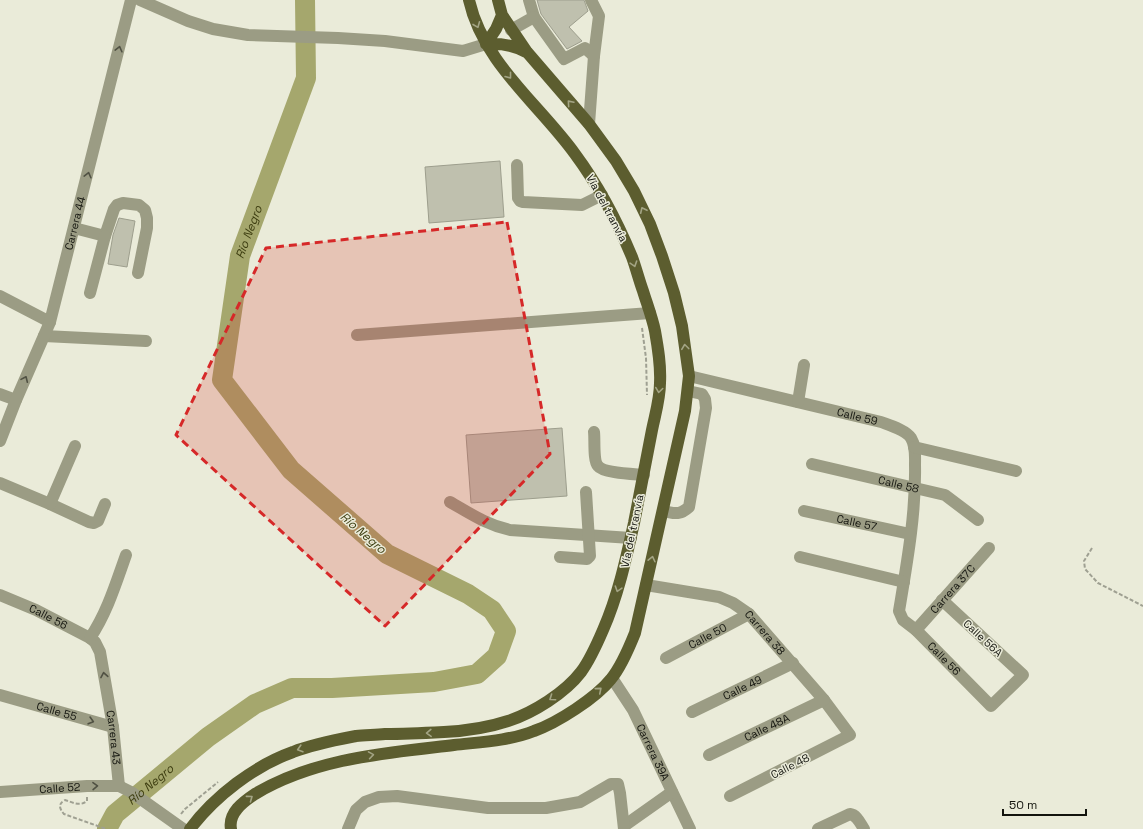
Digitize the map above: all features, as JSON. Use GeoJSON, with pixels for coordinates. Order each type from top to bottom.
{"type":"FeatureCollection","features":[{"type":"Feature","properties":{"kind":"main road","name":"Vía del tranvía"},"geometry":{"type":"LineString","coordinates":[[190,829],[208,808],[237,783],[263,766],[291,752],[321,743],[359,736],[447,732],[485,726],[509,721],[532,711],[568,686],[580,672],[597,644],[622,577],[644,475],[660,386],[660,359],[654,329],[645,314],[633,259],[615,219],[602,195],[575,153],[509,76],[486,44],[477,26],[469,0]]}},
{"type":"Feature","properties":{"kind":"main road"},"geometry":{"type":"LineString","coordinates":[[231,829],[230,824],[236,809],[248,798],[269,786],[302,772],[331,763],[370,755],[514,737],[533,732],[549,725],[604,687],[612,678],[631,644],[646,585],[685,411],[689,376],[682,326],[676,300],[655,236],[634,191],[616,161],[589,124],[527,52],[511,30],[502,15],[498,0]]}},
{"type":"Feature","properties":{"kind":"main road"},"geometry":{"type":"LineString","coordinates":[[486,44],[496,29],[502,15]]}},
{"type":"Feature","properties":{"kind":"main road"},"geometry":{"type":"LineString","coordinates":[[486,44],[505,44],[527,52]]}},
{"type":"Feature","properties":{"kind":"street","name":"Carrera 44"},"geometry":{"type":"LineString","coordinates":[[0,441],[50,322],[131,0]]}},
{"type":"Feature","properties":{"kind":"street"},"geometry":{"type":"LineString","coordinates":[[140,0],[188,21],[212,29],[248,35],[385,41],[464,51],[486,44]]}},
{"type":"Feature","properties":{"kind":"street"},"geometry":{"type":"LineString","coordinates":[[529,0],[534,17],[564,59],[585,48],[594,56]]}},
{"type":"Feature","properties":{"kind":"street"},"geometry":{"type":"LineString","coordinates":[[589,124],[594,56],[599,16],[591,0]]}},
{"type":"Feature","properties":{"kind":"street"},"geometry":{"type":"LineString","coordinates":[[511,30],[534,17]]}},
{"type":"Feature","properties":{"kind":"street"},"geometry":{"type":"LineString","coordinates":[[517,165],[518,198],[520,201],[582,205],[602,195]]}},
{"type":"Feature","properties":{"kind":"street"},"geometry":{"type":"LineString","coordinates":[[90,293],[105,236],[114,210],[117,205],[123,203],[139,206],[145,210],[148,218],[138,274]]}},
{"type":"Feature","properties":{"kind":"street"},"geometry":{"type":"LineString","coordinates":[[74,228],[105,236]]}},
{"type":"Feature","properties":{"kind":"street"},"geometry":{"type":"LineString","coordinates":[[0,296],[50,322]]}},
{"type":"Feature","properties":{"kind":"street"},"geometry":{"type":"LineString","coordinates":[[358,335],[645,314]]}},
{"type":"Feature","properties":{"kind":"street"},"geometry":{"type":"LineString","coordinates":[[44,336],[146,341]]}},
{"type":"Feature","properties":{"kind":"street"},"geometry":{"type":"LineString","coordinates":[[798,402],[804,365]]}},
{"type":"Feature","properties":{"kind":"street","name":"Calle 59"},"geometry":{"type":"LineString","coordinates":[[689,376],[881,422],[910,436],[914,447]]}},
{"type":"Feature","properties":{"kind":"street"},"geometry":{"type":"LineString","coordinates":[[663,511],[676,514],[682,513],[689,507],[706,408],[705,399],[702,394],[688,391]]}},
{"type":"Feature","properties":{"kind":"street"},"geometry":{"type":"LineString","coordinates":[[0,394],[16,400]]}},
{"type":"Feature","properties":{"kind":"street"},"geometry":{"type":"LineString","coordinates":[[594,432],[595,461],[598,466],[604,470],[644,475]]}},
{"type":"Feature","properties":{"kind":"street"},"geometry":{"type":"LineString","coordinates":[[50,504],[75,446]]}},
{"type":"Feature","properties":{"kind":"street"},"geometry":{"type":"LineString","coordinates":[[800,557],[904,582],[916,487],[914,447],[1016,471]]}},
{"type":"Feature","properties":{"kind":"street","name":"Calle 58"},"geometry":{"type":"LineString","coordinates":[[812,464],[916,487],[945,495],[978,520]]}},
{"type":"Feature","properties":{"kind":"street"},"geometry":{"type":"LineString","coordinates":[[0,483],[89,522],[94,523],[98,521],[105,504]]}},
{"type":"Feature","properties":{"kind":"street"},"geometry":{"type":"LineString","coordinates":[[560,557],[587,559],[590,556],[586,492]]}},
{"type":"Feature","properties":{"kind":"street"},"geometry":{"type":"LineString","coordinates":[[450,502],[487,524],[498,528],[631,538]]}},
{"type":"Feature","properties":{"kind":"street","name":"Calle 57"},"geometry":{"type":"LineString","coordinates":[[804,511],[910,534]]}},
{"type":"Feature","properties":{"kind":"street","name":"Carrera 37C"},"geometry":{"type":"LineString","coordinates":[[916,630],[988,548]]}},
{"type":"Feature","properties":{"kind":"street"},"geometry":{"type":"LineString","coordinates":[[93,640],[126,555]]}},
{"type":"Feature","properties":{"kind":"street","name":"Calle 56"},"geometry":{"type":"LineString","coordinates":[[904,582],[900,611],[903,620],[916,630],[991,706]]}},
{"type":"Feature","properties":{"kind":"street","name":"Carrera 38"},"geometry":{"type":"LineString","coordinates":[[646,585],[719,597],[733,603],[749,614],[824,700],[850,735]]}},
{"type":"Feature","properties":{"kind":"street","name":"Calle 56"},"geometry":{"type":"LineString","coordinates":[[0,595],[36,610],[93,640]]}},
{"type":"Feature","properties":{"kind":"street","name":"Calle 56A"},"geometry":{"type":"LineString","coordinates":[[942,600],[1023,676],[991,706]]}},
{"type":"Feature","properties":{"kind":"street","name":"Calle 50"},"geometry":{"type":"LineString","coordinates":[[666,658],[749,614]]}},
{"type":"Feature","properties":{"kind":"street","name":"Carrera 43"},"geometry":{"type":"LineString","coordinates":[[93,640],[100,652],[113,727],[119,786]]}},
{"type":"Feature","properties":{"kind":"street","name":"Calle 49"},"geometry":{"type":"LineString","coordinates":[[692,712],[793,663]]}},
{"type":"Feature","properties":{"kind":"street","name":"Carrera 39A"},"geometry":{"type":"LineString","coordinates":[[612,678],[633,710],[690,829]]}},
{"type":"Feature","properties":{"kind":"street","name":"Calle 55"},"geometry":{"type":"LineString","coordinates":[[0,695],[113,727]]}},
{"type":"Feature","properties":{"kind":"street","name":"Calle 48A"},"geometry":{"type":"LineString","coordinates":[[709,755],[824,700]]}},
{"type":"Feature","properties":{"kind":"street","name":"Calle 48"},"geometry":{"type":"LineString","coordinates":[[730,796],[850,735]]}},
{"type":"Feature","properties":{"kind":"street"},"geometry":{"type":"LineString","coordinates":[[348,829],[356,810],[365,802],[379,797],[397,796],[488,808],[546,808],[580,802],[611,784],[618,784],[624,827],[672,792]]}},
{"type":"Feature","properties":{"kind":"street","name":"Calle 52"},"geometry":{"type":"LineString","coordinates":[[0,792],[87,786],[119,786]]}},
{"type":"Feature","properties":{"kind":"street"},"geometry":{"type":"LineString","coordinates":[[119,786],[131,792],[160,813],[175,827]]}},
{"type":"Feature","properties":{"kind":"street"},"geometry":{"type":"LineString","coordinates":[[818,829],[850,814],[854,814],[864,829]]}},
{"type":"Feature","properties":{"kind":"path"},"geometry":{"type":"LineString","coordinates":[[645,314],[647,397]]}},
{"type":"Feature","properties":{"kind":"path"},"geometry":{"type":"LineString","coordinates":[[1092,548],[1084,561],[1085,569],[1098,583],[1143,606]]}},
{"type":"Feature","properties":{"kind":"path"},"geometry":{"type":"LineString","coordinates":[[175,827],[185,809],[221,780]]}},
{"type":"Feature","properties":{"kind":"path"},"geometry":{"type":"LineString","coordinates":[[87,801],[84,804],[79,805],[65,800],[59,805],[60,810],[64,814],[106,829]]}},
{"type":"Feature","properties":{"kind":"highlighted area"},"geometry":{"type":"Polygon","coordinates":[[[507,222],[550,454],[385,626],[176,435],[266,248],[507,222]]]}},
{"type":"Feature","properties":{"kind":"building"},"geometry":{"type":"Polygon","coordinates":[[[537,0],[584,0],[588,11],[569,27],[582,41],[567,49],[541,14],[537,0]]]}},
{"type":"Feature","properties":{"kind":"building"},"geometry":{"type":"Polygon","coordinates":[[[500,161],[504,217],[429,223],[425,167],[500,161]]]}},
{"type":"Feature","properties":{"kind":"building"},"geometry":{"type":"Polygon","coordinates":[[[119,218],[135,221],[127,267],[108,264],[113,235],[119,218]]]}},
{"type":"Feature","properties":{"kind":"building"},"geometry":{"type":"Polygon","coordinates":[[[562,428],[567,496],[471,503],[466,435],[562,428]]]}},
{"type":"Feature","properties":{"kind":"waterway","name":"Río Negro"},"geometry":{"type":"LineString","coordinates":[[107,829],[115,814],[208,737],[255,704],[292,688],[332,688],[434,682],[477,674],[497,656],[506,631],[492,610],[468,594],[387,554],[291,470],[222,380],[240,256],[306,78],[305,0]]}}]}
